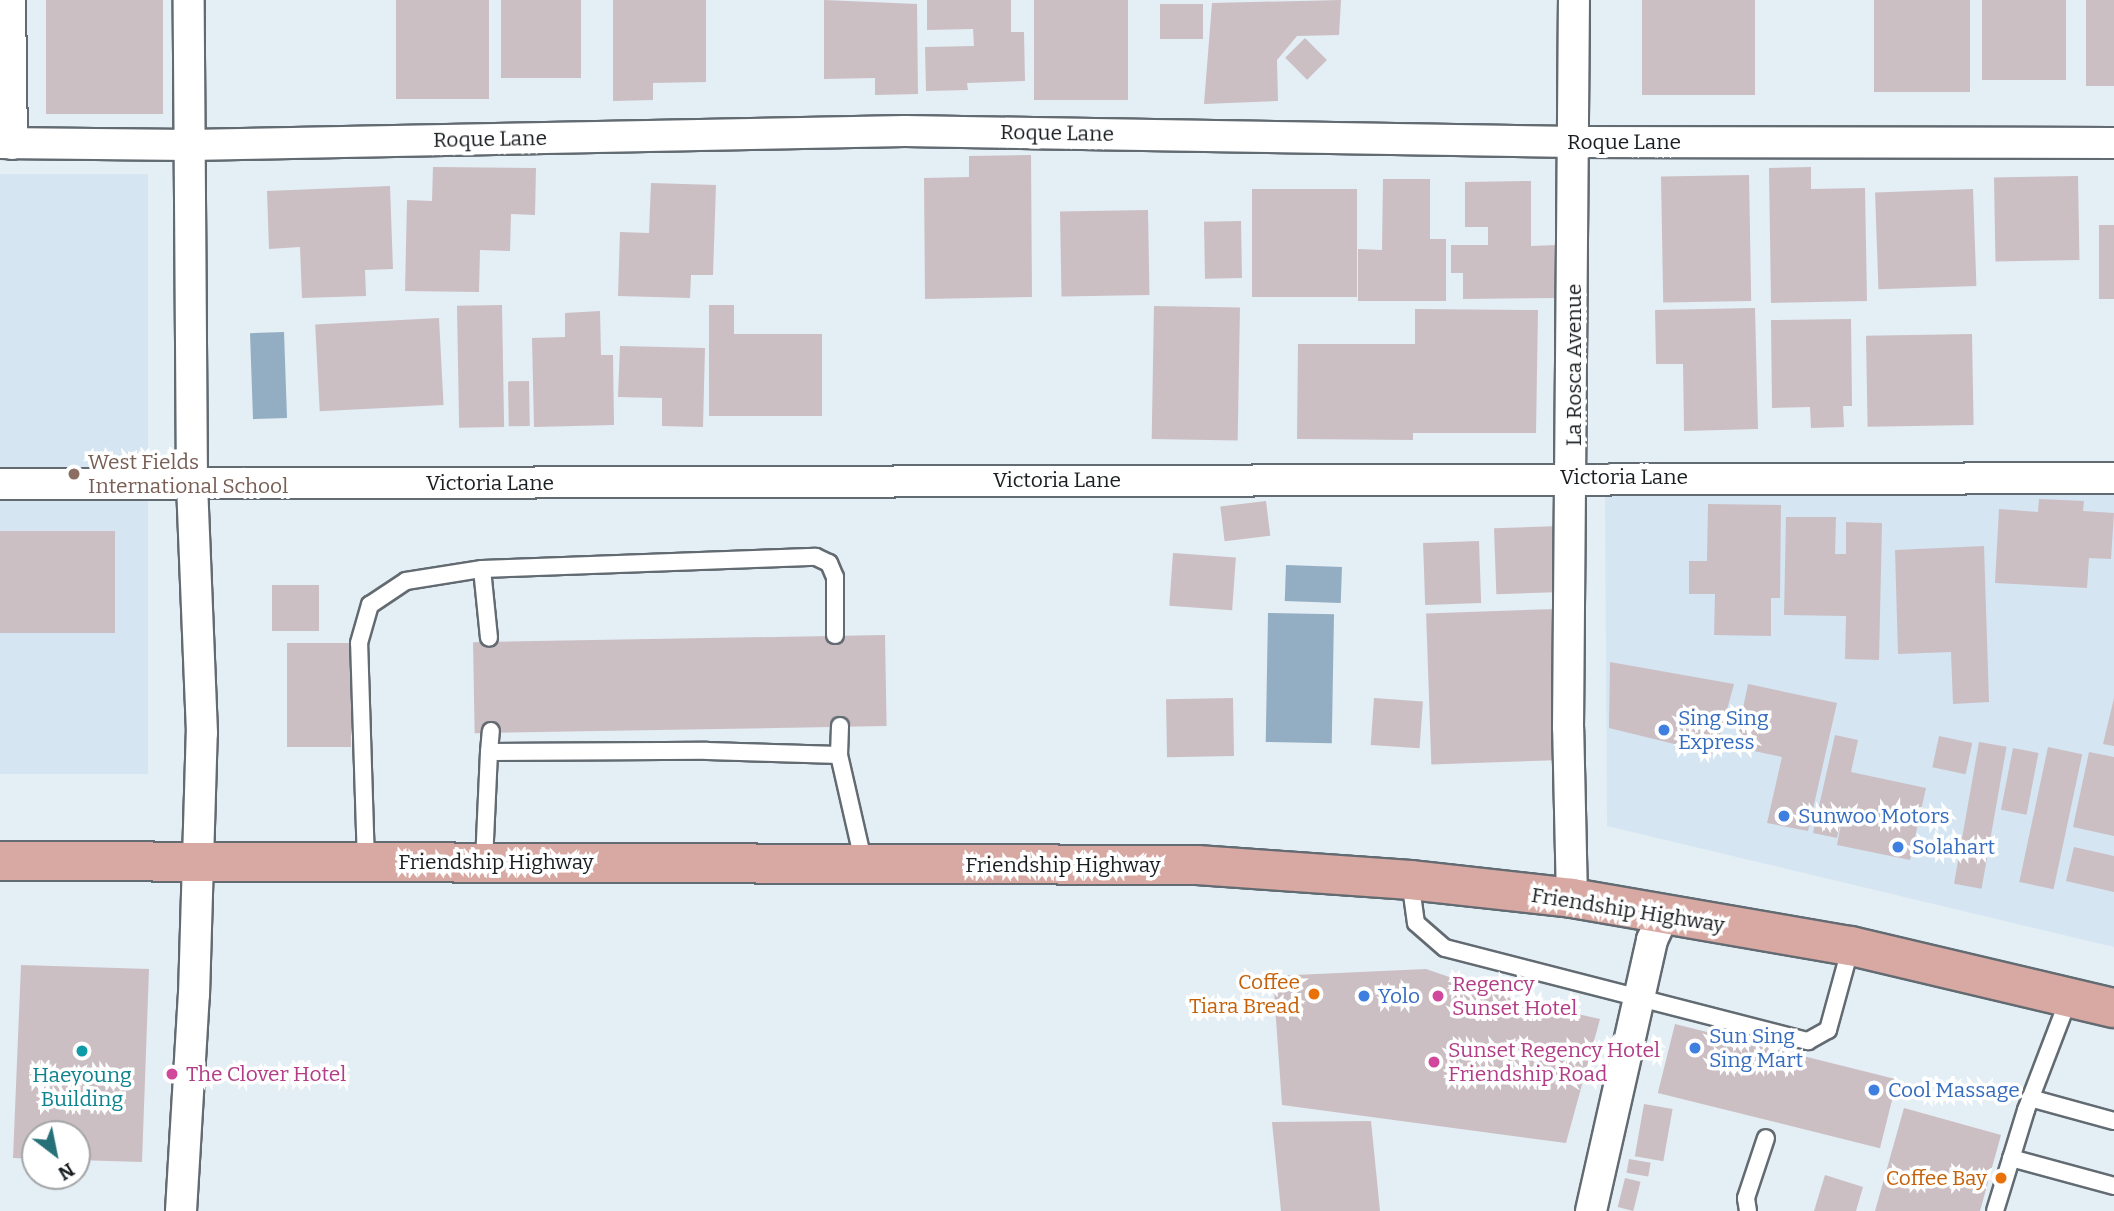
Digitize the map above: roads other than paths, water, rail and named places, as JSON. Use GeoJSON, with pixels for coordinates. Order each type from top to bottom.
{"type":"FeatureCollection","features":[{"type":"Feature","properties":{"kind":"main road","name":"Friendship Highway"},"geometry":{"type":"LineString","coordinates":[[0,861],[199,864],[484,862],[1197,865],[1410,880],[1572,898],[1663,916],[1851,946],[2114,1008]]}},
{"type":"Feature","properties":{"kind":"street"},"geometry":{"type":"LineString","coordinates":[[6,144],[10,0]]}},
{"type":"Feature","properties":{"kind":"street"},"geometry":{"type":"LineString","coordinates":[[180,1211],[199,864],[202,733],[192,485],[189,0]]}},
{"type":"Feature","properties":{"kind":"street","name":"La Rosca Avenue"},"geometry":{"type":"LineString","coordinates":[[1572,898],[1568,728],[1574,477],[1574,0]]}},
{"type":"Feature","properties":{"kind":"street","name":"Roque Lane"},"geometry":{"type":"LineString","coordinates":[[6,144],[190,145],[905,131],[1574,142],[2114,144]]}},
{"type":"Feature","properties":{"kind":"street","name":"Victoria Lane"},"geometry":{"type":"LineString","coordinates":[[0,484],[1574,477],[2113,485]]}},
{"type":"Feature","properties":{"kind":"street"},"geometry":{"type":"LineString","coordinates":[[1591,1211],[1652,940],[1663,916]]}},
{"type":"Feature","properties":{"kind":"lane"},"geometry":{"type":"LineString","coordinates":[[366,863],[359,643],[370,605],[406,581],[482,569],[816,557],[829,563],[835,577],[835,635]]}},
{"type":"Feature","properties":{"kind":"lane"},"geometry":{"type":"LineString","coordinates":[[482,569],[489,638]]}},
{"type":"Feature","properties":{"kind":"lane"},"geometry":{"type":"LineString","coordinates":[[840,726],[839,755],[864,864]]}},
{"type":"Feature","properties":{"kind":"lane"},"geometry":{"type":"LineString","coordinates":[[484,862],[491,731]]}},
{"type":"Feature","properties":{"kind":"lane"},"geometry":{"type":"LineString","coordinates":[[489,751],[839,755]]}},
{"type":"Feature","properties":{"kind":"lane"},"geometry":{"type":"LineString","coordinates":[[1410,880],[1416,923],[1445,948],[1641,995],[1808,1041],[1819,1038],[1828,1030],[1851,946]]}},
{"type":"Feature","properties":{"kind":"lane"},"geometry":{"type":"LineString","coordinates":[[1995,1211],[2031,1098],[2069,998]]}},
{"type":"Feature","properties":{"kind":"lane"},"geometry":{"type":"LineString","coordinates":[[2031,1098],[2114,1121]]}},
{"type":"Feature","properties":{"kind":"lane"},"geometry":{"type":"LineString","coordinates":[[1748,1211],[1746,1198],[1766,1138]]}},
{"type":"Feature","properties":{"kind":"lane"},"geometry":{"type":"LineString","coordinates":[[2011,1158],[2114,1186]]}},
{"type":"Feature","properties":{"kind":"place","name":"West Fields International School"},"geometry":{"type":"Point","coordinates":[74,474]}},
{"type":"Feature","properties":{"kind":"place","name":"Sing Sing Express"},"geometry":{"type":"Point","coordinates":[1664,730]}},
{"type":"Feature","properties":{"kind":"place","name":"Sunwoo Motors"},"geometry":{"type":"Point","coordinates":[1784,816]}},
{"type":"Feature","properties":{"kind":"place","name":"Solahart"},"geometry":{"type":"Point","coordinates":[1898,847]}},
{"type":"Feature","properties":{"kind":"place","name":"Coffee Tiara Bread"},"geometry":{"type":"Point","coordinates":[1314,994]}},
{"type":"Feature","properties":{"kind":"place","name":"Yolo"},"geometry":{"type":"Point","coordinates":[1364,996]}},
{"type":"Feature","properties":{"kind":"place","name":"Regency Sunset Hotel"},"geometry":{"type":"Point","coordinates":[1438,996]}},
{"type":"Feature","properties":{"kind":"place","name":"Sun Sing Sing Mart"},"geometry":{"type":"Point","coordinates":[1695,1048]}},
{"type":"Feature","properties":{"kind":"place","name":"Haeyoung Building"},"geometry":{"type":"Point","coordinates":[82,1051]}},
{"type":"Feature","properties":{"kind":"place","name":"Sunset Regency Hotel Friendship Road"},"geometry":{"type":"Point","coordinates":[1434,1062]}},
{"type":"Feature","properties":{"kind":"place","name":"The Clover Hotel"},"geometry":{"type":"Point","coordinates":[172,1074]}},
{"type":"Feature","properties":{"kind":"place","name":"Cool Massage"},"geometry":{"type":"Point","coordinates":[1874,1090]}},
{"type":"Feature","properties":{"kind":"place","name":"Coffee Bay"},"geometry":{"type":"Point","coordinates":[2001,1178]}}]}
